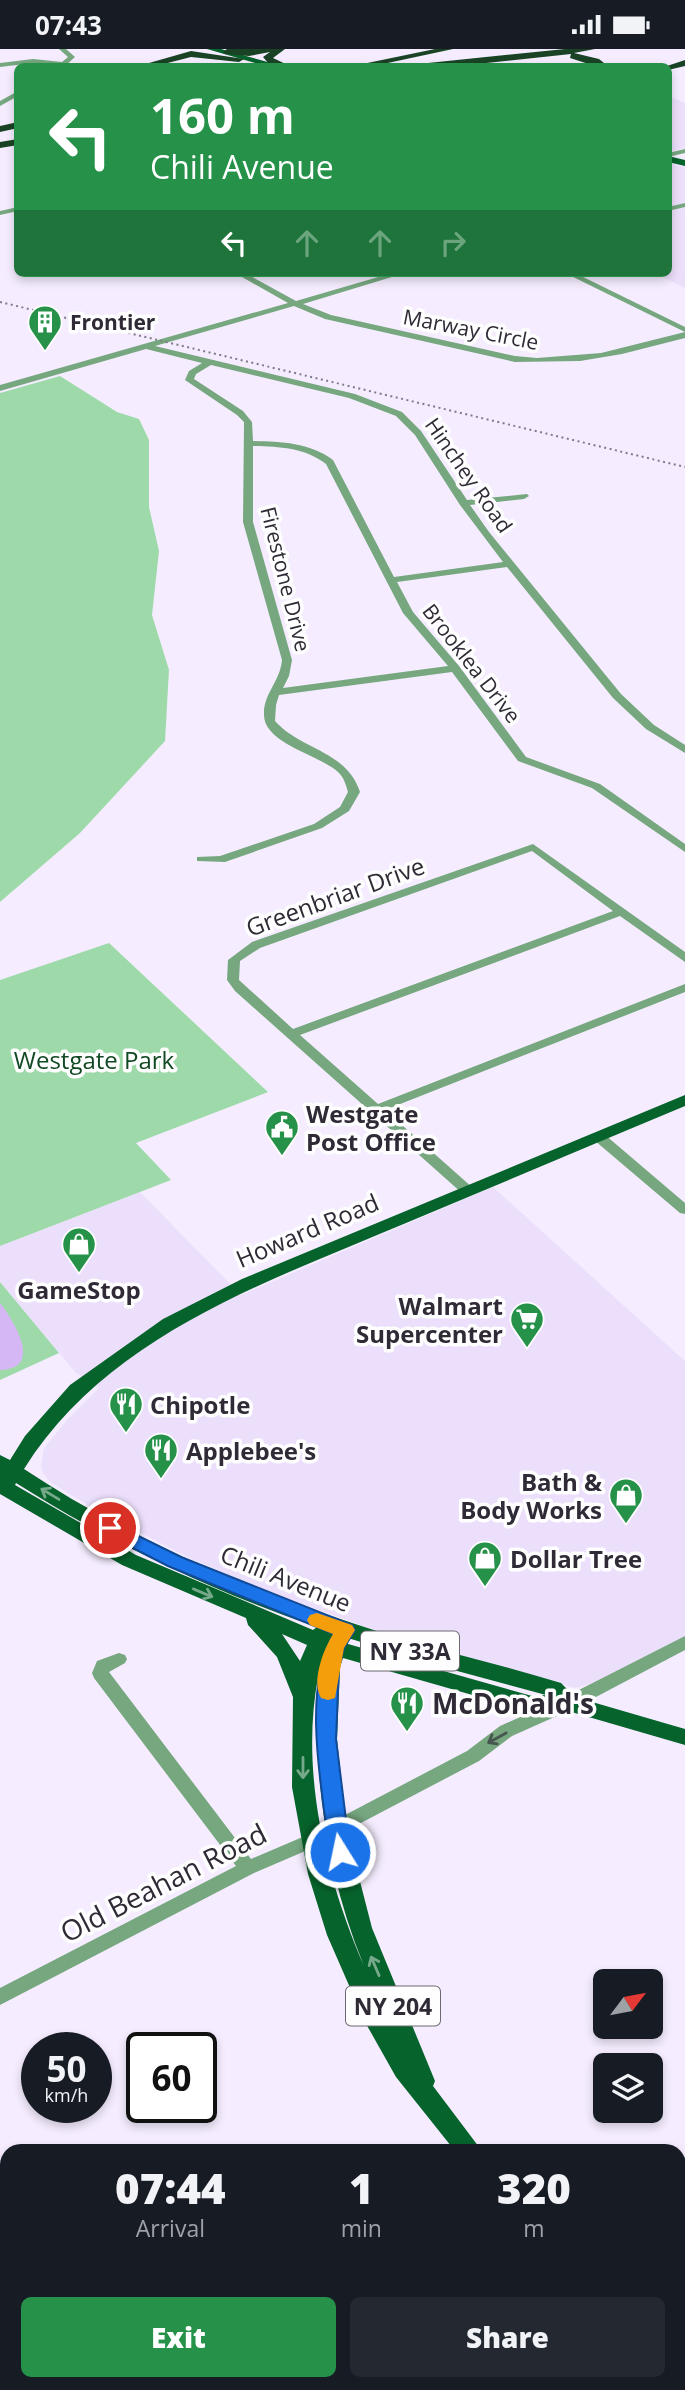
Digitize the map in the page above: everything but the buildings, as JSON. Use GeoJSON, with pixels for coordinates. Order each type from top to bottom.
{"type":"FeatureCollection","features":[{"type":"Feature","properties":{"kind":"highway"},"geometry":{"type":"LineString","coordinates":[[143,63],[184,49]]}},
{"type":"Feature","properties":{"kind":"highway"},"geometry":{"type":"LineString","coordinates":[[213,49],[240,53],[271,49]]}},
{"type":"Feature","properties":{"kind":"highway"},"geometry":{"type":"LineString","coordinates":[[275,63],[268,57],[281,49]]}},
{"type":"Feature","properties":{"kind":"highway"},"geometry":{"type":"LineString","coordinates":[[370,63],[401,49]]}},
{"type":"Feature","properties":{"kind":"highway"},"geometry":{"type":"LineString","coordinates":[[370,63],[449,49]]}},
{"type":"Feature","properties":{"kind":"highway"},"geometry":{"type":"LineString","coordinates":[[444,63],[520,49]]}},
{"type":"Feature","properties":{"kind":"highway"},"geometry":{"type":"LineString","coordinates":[[456,63],[591,49]]}},
{"type":"Feature","properties":{"kind":"highway"},"geometry":{"type":"LineString","coordinates":[[155,63],[191,54],[239,59]]}},
{"type":"Feature","properties":{"kind":"highway"},"geometry":{"type":"LineString","coordinates":[[541,54],[583,58],[595,63]]}},
{"type":"Feature","properties":{"kind":"main road"},"geometry":{"type":"LineString","coordinates":[[204,49],[253,63]]}},
{"type":"Feature","properties":{"kind":"main road"},"geometry":{"type":"LineString","coordinates":[[213,49],[266,63]]}},
{"type":"Feature","properties":{"kind":"main road","name":"Howard Road"},"geometry":{"type":"LineString","coordinates":[[3,1480],[77,1390],[169,1323],[248,1283],[685,1100]]}},
{"type":"Feature","properties":{"kind":"main road","name":"Chili Avenue"},"geometry":{"type":"LineString","coordinates":[[3,1480],[129,1560],[245,1610],[532,1704],[568,1703],[685,1737]]}},
{"type":"Feature","properties":{"kind":"main road","name":"Chili Avenue"},"geometry":{"type":"LineString","coordinates":[[3,1480],[331,1636]]}},
{"type":"Feature","properties":{"kind":"main road","name":"NY 204"},"geometry":{"type":"LineString","coordinates":[[245,1610],[285,1650],[295,1669],[303,1700],[303,1787],[311,1841],[339,1935],[373,2015],[405,2069],[465,2144]]}},
{"type":"Feature","properties":{"kind":"main road"},"geometry":{"type":"LineString","coordinates":[[303,1700],[311,1659],[331,1636]]}},
{"type":"Feature","properties":{"kind":"main road","name":"NY 204"},"geometry":{"type":"LineString","coordinates":[[331,1636],[326,1739],[335,1827],[360,1928],[429,2097]]}},
{"type":"Feature","properties":{"kind":"street"},"geometry":{"type":"LineString","coordinates":[[62,49],[72,57],[64,63]]}},
{"type":"Feature","properties":{"kind":"street"},"geometry":{"type":"LineString","coordinates":[[16,63],[47,63]]}},
{"type":"Feature","properties":{"kind":"street","name":"Marway Circle"},"geometry":{"type":"LineString","coordinates":[[246,277],[293,303],[340,320],[530,361],[584,360],[685,333]]}},
{"type":"Feature","properties":{"kind":"street"},"geometry":{"type":"LineString","coordinates":[[0,388],[387,277]]}},
{"type":"Feature","properties":{"kind":"street"},"geometry":{"type":"LineString","coordinates":[[577,277],[685,333]]}},
{"type":"Feature","properties":{"kind":"street","name":"Hinchey Road"},"geometry":{"type":"LineString","coordinates":[[144,346],[352,396],[399,414],[418,433],[463,503],[509,564],[626,705],[650,727],[685,750]]}},
{"type":"Feature","properties":{"kind":"street","name":"Firestone Drive"},"geometry":{"type":"LineString","coordinates":[[201,859],[221,860],[305,831],[337,815],[351,802],[354,792],[353,784],[340,767],[289,742],[277,731],[269,717],[273,693],[285,675],[287,660],[248,522],[245,417],[189,380],[192,373],[209,362]]}},
{"type":"Feature","properties":{"kind":"street","name":"Brooklea Drive"},"geometry":{"type":"LineString","coordinates":[[247,443],[304,448],[324,456],[330,462],[408,613],[455,668],[522,759],[596,786],[685,849]]}},
{"type":"Feature","properties":{"kind":"street"},"geometry":{"type":"LineString","coordinates":[[463,503],[524,496]]}},
{"type":"Feature","properties":{"kind":"street"},"geometry":{"type":"LineString","coordinates":[[393,580],[509,564]]}},
{"type":"Feature","properties":{"kind":"street"},"geometry":{"type":"LineString","coordinates":[[273,693],[455,668]]}},
{"type":"Feature","properties":{"kind":"street","name":"Greenbriar Drive"},"geometry":{"type":"LineString","coordinates":[[468,1191],[233,980],[234,960],[256,945],[533,847],[621,912]]}},
{"type":"Feature","properties":{"kind":"street"},"geometry":{"type":"LineString","coordinates":[[290,1034],[621,912],[685,958]]}},
{"type":"Feature","properties":{"kind":"street"},"geometry":{"type":"LineString","coordinates":[[376,1109],[685,988]]}},
{"type":"Feature","properties":{"kind":"street"},"geometry":{"type":"LineString","coordinates":[[598,1137],[685,1210]]}},
{"type":"Feature","properties":{"kind":"street","name":"Old Beahan Road"},"geometry":{"type":"LineString","coordinates":[[0,1997],[248,1867],[311,1841],[472,1756],[481,1747],[543,1713],[568,1703],[685,1642]]}},
{"type":"Feature","properties":{"kind":"street"},"geometry":{"type":"LineString","coordinates":[[118,1659],[103,1666],[100,1673],[248,1867]]}},
{"type":"Feature","properties":{"kind":"shaded area"},"geometry":{"type":"Polygon","coordinates":[[[672,98],[685,103],[685,148],[673,151],[672,98]]]}},
{"type":"Feature","properties":{"kind":"shaded area"},"geometry":{"type":"Polygon","coordinates":[[[672,164],[685,167],[685,203],[672,206],[672,164]]]}},
{"type":"Feature","properties":{"kind":"shaded area"},"geometry":{"type":"Polygon","coordinates":[[[685,207],[685,288],[662,277],[672,277],[672,210],[685,207]]]}},
{"type":"Feature","properties":{"kind":"shaded area"},"geometry":{"type":"Polygon","coordinates":[[[493,1187],[685,1361],[685,1636],[592,1683],[575,1688],[380,1632],[277,1595],[187,1557],[86,1504],[50,1482],[43,1473],[41,1466],[44,1448],[99,1388],[76,1373],[0,1282],[0,1246],[140,1192],[241,1295],[493,1187]]]}},
{"type":"Feature","properties":{"kind":"shaded area"},"geometry":{"type":"Polygon","coordinates":[[[0,1303],[18,1332],[23,1353],[21,1362],[13,1368],[0,1370],[0,1303]]]}},
{"type":"Feature","properties":{"kind":"green space"},"geometry":{"type":"Polygon","coordinates":[[[60,376],[117,412],[139,419],[149,440],[149,507],[159,551],[152,615],[169,670],[165,741],[80,833],[0,902],[0,393],[60,376]]]}},
{"type":"Feature","properties":{"kind":"green space","name":"Westgate Park"},"geometry":{"type":"Polygon","coordinates":[[[109,943],[268,1092],[136,1143],[171,1180],[0,1246],[0,980],[109,943]]]}},
{"type":"Feature","properties":{"kind":"green space"},"geometry":{"type":"Polygon","coordinates":[[[0,1282],[59,1353],[0,1380],[0,1282]]]}},
{"type":"Feature","properties":{"kind":"railway"},"geometry":{"type":"LineString","coordinates":[[0,302],[685,467]]}},
{"type":"Feature","properties":{"kind":"slow traffic"},"geometry":{"type":"LineString","coordinates":[[317,1620],[345,1630],[329,1667],[328,1693]]}},
{"type":"Feature","properties":{"kind":"place","name":"Frontier"},"geometry":{"type":"Point","coordinates":[45,352]}},
{"type":"Feature","properties":{"kind":"place","name":"Westgate Post Office"},"geometry":{"type":"Point","coordinates":[282,1157]}},
{"type":"Feature","properties":{"kind":"place","name":"GameStop"},"geometry":{"type":"Point","coordinates":[79,1274]}},
{"type":"Feature","properties":{"kind":"place","name":"Walmart Supercenter"},"geometry":{"type":"Point","coordinates":[527,1349]}},
{"type":"Feature","properties":{"kind":"place","name":"Chipotle"},"geometry":{"type":"Point","coordinates":[126,1434]}},
{"type":"Feature","properties":{"kind":"place","name":"Applebee's"},"geometry":{"type":"Point","coordinates":[161,1480]}},
{"type":"Feature","properties":{"kind":"place","name":"Bath & Body Works"},"geometry":{"type":"Point","coordinates":[626,1525]}},
{"type":"Feature","properties":{"kind":"place","name":"Dollar Tree"},"geometry":{"type":"Point","coordinates":[485,1588]}},
{"type":"Feature","properties":{"kind":"place","name":"McDonald's"},"geometry":{"type":"Point","coordinates":[407,1733]}},
{"type":"Feature","properties":{"kind":"route"},"geometry":{"type":"LineString","coordinates":[[110,1528],[175,1562],[345,1630],[329,1667],[326,1739],[340,1852]]}}]}
